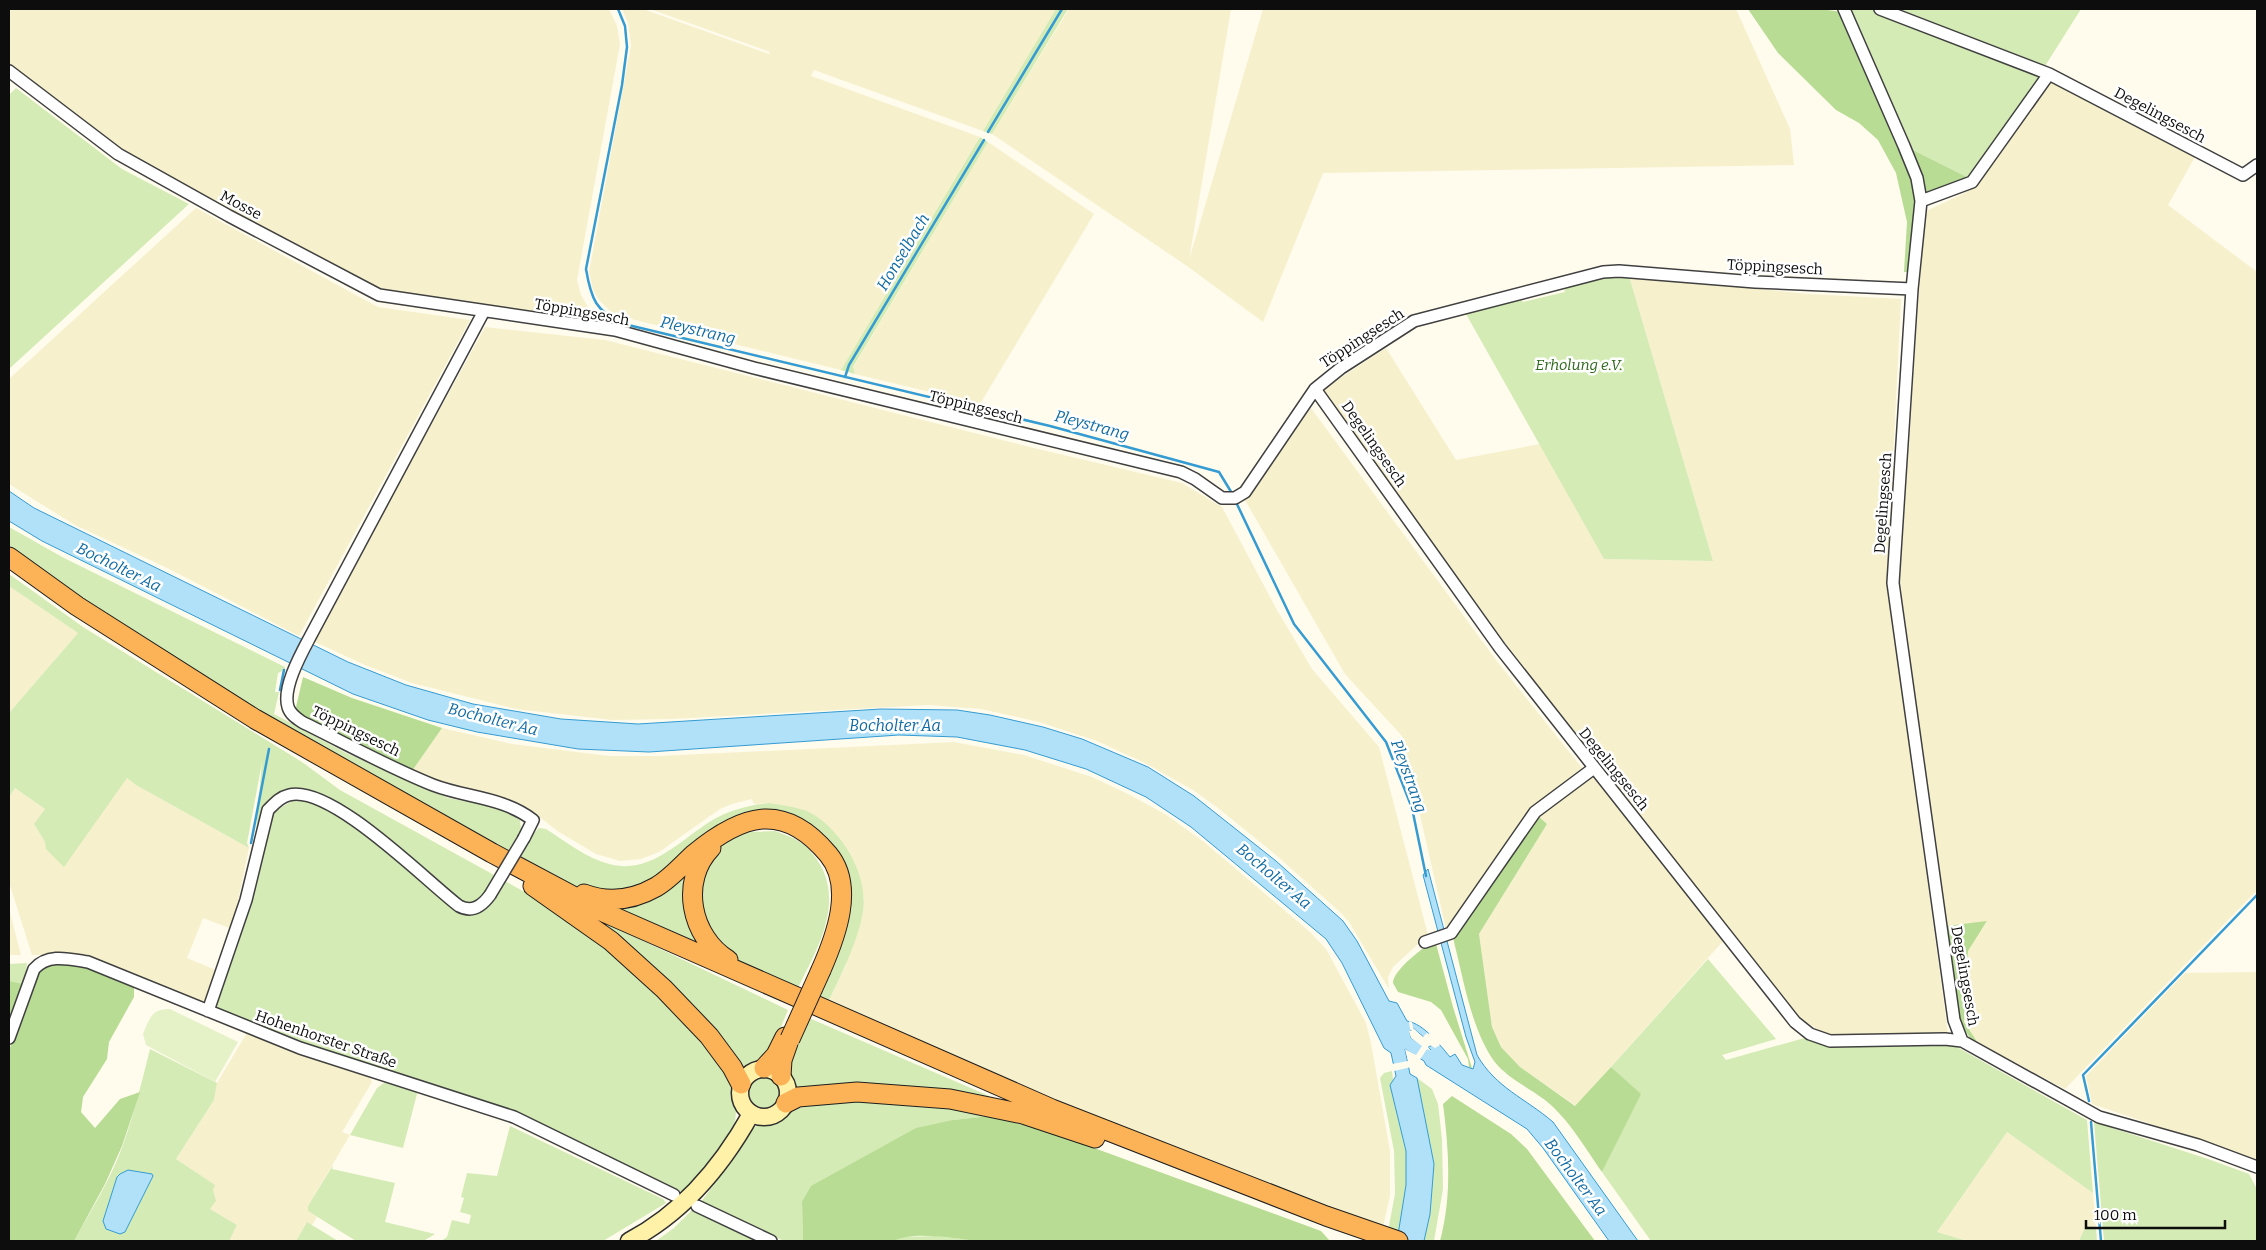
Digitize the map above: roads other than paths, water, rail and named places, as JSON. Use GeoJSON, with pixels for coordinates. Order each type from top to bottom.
{"type":"FeatureCollection","features":[{"type":"Feature","properties":{"kind":"highway"},"geometry":{"type":"LineString","coordinates":[[9,557],[77,606],[255,719],[492,853],[601,911],[1052,1108],[1371,1241]]}},
{"type":"Feature","properties":{"kind":"highway"},"geometry":{"type":"LineString","coordinates":[[9,566],[73,612],[252,726],[413,820],[599,916],[873,1041],[1142,1154]]}},
{"type":"Feature","properties":{"kind":"highway"},"geometry":{"type":"LineString","coordinates":[[492,853],[571,889],[592,897],[616,901],[637,895],[657,886],[728,828],[746,821],[765,819],[784,821],[802,829],[818,842],[830,857],[839,877],[841,897],[838,920],[832,944],[818,968],[787,1038],[776,1055],[764,1068]]}},
{"type":"Feature","properties":{"kind":"highway"},"geometry":{"type":"LineString","coordinates":[[792,996],[722,956],[707,942],[698,923],[692,905],[693,884],[698,866],[704,856],[720,840],[740,828],[764,824],[778,827],[804,838],[827,865],[833,886],[833,920],[818,968]]}},
{"type":"Feature","properties":{"kind":"highway"},"geometry":{"type":"LineString","coordinates":[[516,873],[636,962],[709,1036],[732,1067],[741,1084]]}},
{"type":"Feature","properties":{"kind":"highway"},"geometry":{"type":"LineString","coordinates":[[781,1076],[782,1060],[787,1038]]}},
{"type":"Feature","properties":{"kind":"highway"},"geometry":{"type":"LineString","coordinates":[[786,1103],[798,1097],[857,1092],[950,1099],[1023,1114],[1142,1154],[1325,1221],[1398,1241]]}},
{"type":"Feature","properties":{"kind":"main road"},"geometry":{"type":"LineString","coordinates":[[764,1068],[770,1069],[781,1076],[788,1089],[786,1103],[774,1115],[767,1117],[751,1114],[742,1104],[739,1090],[741,1084],[750,1073],[764,1068]]}},
{"type":"Feature","properties":{"kind":"main road"},"geometry":{"type":"LineString","coordinates":[[629,1241],[661,1221],[703,1185],[738,1138],[751,1114]]}},
{"type":"Feature","properties":{"kind":"street","name":"Degelingsesch"},"geometry":{"type":"LineString","coordinates":[[1844,9],[1917,178],[1921,201],[1912,289],[1893,583],[1954,1020],[1962,1041]]}},
{"type":"Feature","properties":{"kind":"street","name":"Degelingsesch"},"geometry":{"type":"LineString","coordinates":[[1880,9],[2049,74],[2243,175],[2257,166]]}},
{"type":"Feature","properties":{"kind":"street","name":"Mosse"},"geometry":{"type":"LineString","coordinates":[[9,71],[118,154],[229,216],[379,295],[484,311]]}},
{"type":"Feature","properties":{"kind":"street"},"geometry":{"type":"LineString","coordinates":[[1921,201],[1972,182],[2049,74]]}},
{"type":"Feature","properties":{"kind":"street","name":"Töppingsesch"},"geometry":{"type":"LineString","coordinates":[[208,1011],[246,900],[268,810],[278,800],[290,794],[315,798],[344,814],[398,852],[459,906],[470,909],[477,908],[490,895],[533,820],[524,813],[495,800],[433,785],[310,726],[293,715],[288,707],[292,672],[484,311],[615,330],[754,368],[1181,472],[1195,478],[1222,498],[1235,498],[1245,492],[1315,388],[1325,378],[1414,321],[1602,272],[1620,271],[1755,282],[1912,289]]}},
{"type":"Feature","properties":{"kind":"street","name":"Degelingsesch"},"geometry":{"type":"LineString","coordinates":[[1315,388],[1500,648],[1795,1022],[1810,1034],[1830,1042],[1945,1039],[1962,1041],[2099,1117],[2198,1145],[2257,1167]]}},
{"type":"Feature","properties":{"kind":"street"},"geometry":{"type":"LineString","coordinates":[[1430,940],[1449,933],[1535,812],[1594,768]]}},
{"type":"Feature","properties":{"kind":"street","name":"Hohenhorster Straße"},"geometry":{"type":"LineString","coordinates":[[9,1038],[34,969],[44,960],[52,958],[88,962],[300,1048],[514,1117],[674,1195]]}},
{"type":"Feature","properties":{"kind":"street"},"geometry":{"type":"LineString","coordinates":[[697,1206],[771,1241]]}},
{"type":"Feature","properties":{"kind":"water","name":"Bocholter Aa"},"geometry":{"type":"Polygon","coordinates":[[[9,491],[34,508],[348,662],[406,685],[473,704],[561,719],[638,724],[881,709],[957,710],[1043,727],[1082,739],[1148,767],[1194,796],[1276,861],[1343,921],[1357,941],[1389,1001],[1397,1003],[1407,1021],[1425,1030],[1450,1057],[1455,1054],[1462,1065],[1473,1069],[1475,1062],[1466,1037],[1423,875],[1428,869],[1477,1055],[1493,1076],[1502,1084],[1553,1122],[1638,1241],[1609,1241],[1543,1148],[1527,1129],[1426,1065],[1424,1061],[1405,1049],[1410,1074],[1417,1078],[1434,1164],[1430,1214],[1424,1241],[1397,1241],[1406,1185],[1406,1151],[1390,1085],[1396,1076],[1391,1053],[1384,1048],[1342,963],[1326,939],[1191,827],[1146,797],[1086,769],[1025,750],[957,737],[899,735],[649,752],[578,749],[477,732],[428,720],[353,694],[42,541],[9,521],[9,491]],[[1413,1028],[1410,1032],[1411,1038],[1431,1050],[1428,1047],[1433,1045],[1413,1028]]]}},
{"type":"Feature","properties":{"kind":"water"},"geometry":{"type":"Polygon","coordinates":[[[128,1170],[152,1174],[153,1176],[125,1232],[120,1234],[106,1229],[103,1221],[117,1177],[128,1170]]]}},
{"type":"Feature","properties":{"kind":"waterway","name":"Pleystrang"},"geometry":{"type":"LineString","coordinates":[[618,9],[625,26],[627,47],[622,85],[586,269],[590,289],[596,303],[607,315],[624,324],[1050,426],[1219,472],[1233,495]]}},
{"type":"Feature","properties":{"kind":"waterway","name":"Honselbach"},"geometry":{"type":"LineString","coordinates":[[988,132],[1062,9]]}},
{"type":"Feature","properties":{"kind":"waterway","name":"Honselbach"},"geometry":{"type":"LineString","coordinates":[[845,377],[849,365],[984,140]]}},
{"type":"Feature","properties":{"kind":"waterway","name":"Pleystrang"},"geometry":{"type":"LineString","coordinates":[[1235,500],[1294,624],[1386,742],[1412,808],[1426,876]]}},
{"type":"Feature","properties":{"kind":"waterway"},"geometry":{"type":"LineString","coordinates":[[280,690],[284,670]]}},
{"type":"Feature","properties":{"kind":"waterway"},"geometry":{"type":"LineString","coordinates":[[251,843],[269,749]]}},
{"type":"Feature","properties":{"kind":"waterway"},"geometry":{"type":"LineString","coordinates":[[2089,1101],[2083,1075],[2257,895]]}},
{"type":"Feature","properties":{"kind":"waterway"},"geometry":{"type":"LineString","coordinates":[[2091,1122],[2101,1241]]}},
{"type":"Feature","properties":{"kind":"park label","name":"Erholung e.V."},"geometry":{"type":"Point","coordinates":[1579,365]}}]}
